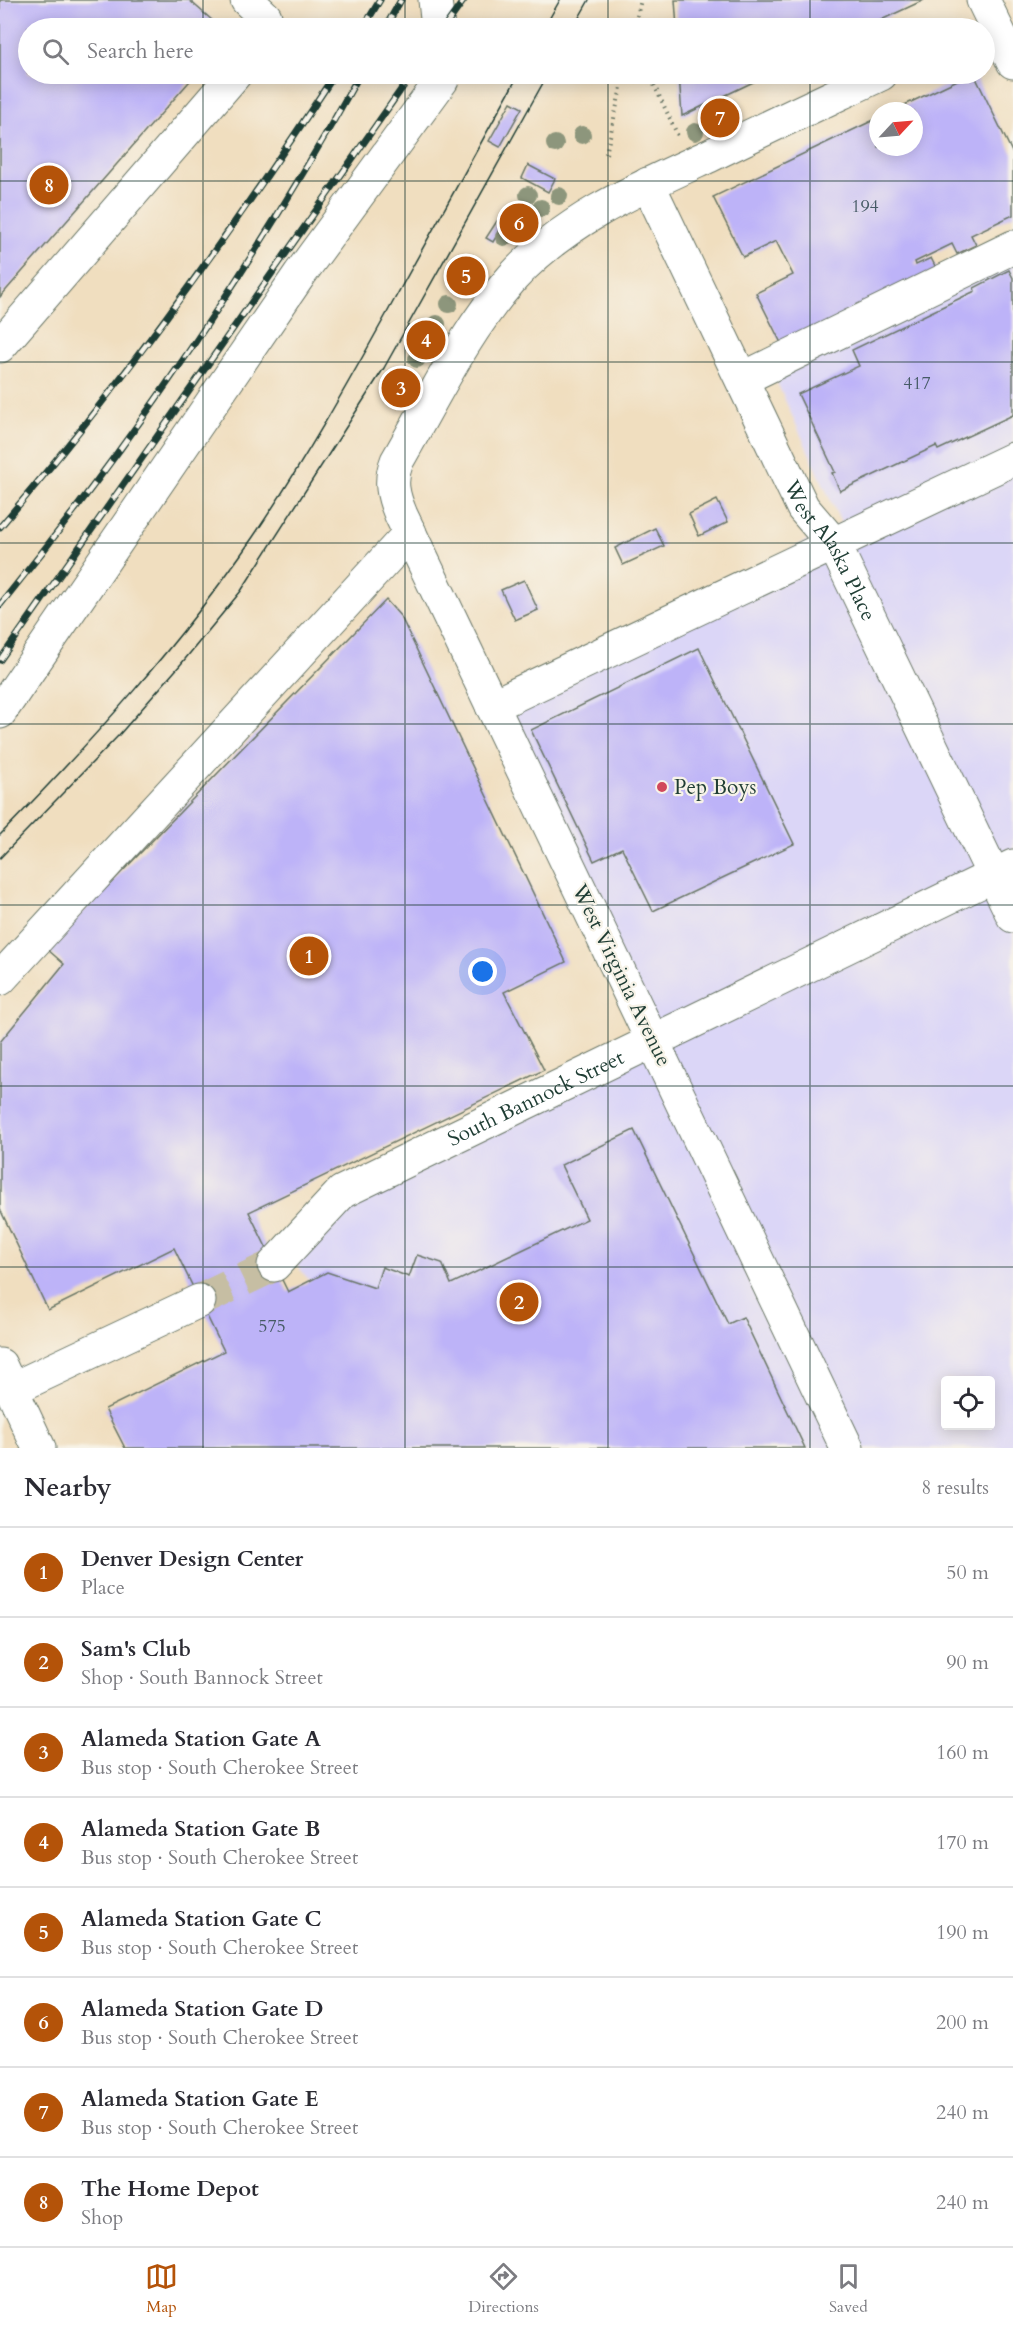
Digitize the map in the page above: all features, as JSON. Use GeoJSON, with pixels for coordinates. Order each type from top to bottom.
{"type":"FeatureCollection","features":[{"type":"Feature","properties":{"kind":"street"},"geometry":{"type":"LineString","coordinates":[[247,0],[265,18]]}},
{"type":"Feature","properties":{"kind":"street"},"geometry":{"type":"LineString","coordinates":[[435,0],[437,18]]}},
{"type":"Feature","properties":{"kind":"street"},"geometry":{"type":"LineString","coordinates":[[995,24],[1013,62]]}},
{"type":"Feature","properties":{"kind":"street"},"geometry":{"type":"LineString","coordinates":[[0,346],[226,84]]}},
{"type":"Feature","properties":{"kind":"street"},"geometry":{"type":"LineString","coordinates":[[0,712],[300,274],[439,84]]}},
{"type":"Feature","properties":{"kind":"street","name":"West Virginia Avenue"},"geometry":{"type":"LineString","coordinates":[[847,1448],[410,533],[396,503],[391,478],[397,461],[480,319],[497,296],[536,255],[576,223],[648,184],[860,84]]}},
{"type":"Feature","properties":{"kind":"street","name":"West Alaska Place"},"geometry":{"type":"LineString","coordinates":[[648,184],[803,508],[834,544],[1003,871],[1013,916]]}},
{"type":"Feature","properties":{"kind":"street"},"geometry":{"type":"LineString","coordinates":[[742,379],[1013,247]]}},
{"type":"Feature","properties":{"kind":"street"},"geometry":{"type":"LineString","coordinates":[[492,706],[1013,459]]}},
{"type":"Feature","properties":{"kind":"street"},"geometry":{"type":"LineString","coordinates":[[0,979],[410,533]]}},
{"type":"Feature","properties":{"kind":"street","name":"South Bannock Street"},"geometry":{"type":"LineString","coordinates":[[274,1265],[342,1192],[1003,871]]}},
{"type":"Feature","properties":{"kind":"street"},"geometry":{"type":"LineString","coordinates":[[39,1448],[6,1377],[199,1301]]}},
{"type":"Feature","properties":{"kind":"path"},"geometry":{"type":"LineString","coordinates":[[636,18],[640,0]]}},
{"type":"Feature","properties":{"kind":"path"},"geometry":{"type":"LineString","coordinates":[[606,154],[622,84]]}},
{"type":"Feature","properties":{"kind":"path"},"geometry":{"type":"LineString","coordinates":[[654,84],[680,141]]}},
{"type":"Feature","properties":{"kind":"shaded area"},"geometry":{"type":"Polygon","coordinates":[[[1013,261],[1013,1448],[374,1448],[310,1281],[286,1253],[342,1192],[652,1041],[492,706],[841,523],[774,376],[1013,261]]]}},
{"type":"Feature","properties":{"kind":"building"},"geometry":{"type":"Polygon","coordinates":[[[0,0],[189,0],[210,18],[18,18],[18,84],[187,84],[0,297],[0,0]]]}},
{"type":"Feature","properties":{"kind":"building"},"geometry":{"type":"Polygon","coordinates":[[[675,0],[924,0],[885,18],[676,18],[675,0]]]}},
{"type":"Feature","properties":{"kind":"building"},"geometry":{"type":"Polygon","coordinates":[[[680,84],[749,84],[682,116],[680,84]]]}},
{"type":"Feature","properties":{"kind":"building"},"geometry":{"type":"Polygon","coordinates":[[[949,84],[979,84],[1013,154],[1013,215],[971,235],[976,245],[957,254],[952,244],[915,262],[916,265],[931,258],[939,274],[784,349],[756,293],[793,275],[776,241],[743,257],[713,197],[869,122],[869,156],[923,156],[923,102],[911,102],[949,84]]]}},
{"type":"Feature","properties":{"kind":"building"},"geometry":{"type":"Polygon","coordinates":[[[511,102],[522,108],[500,147],[489,141],[511,102]]]}},
{"type":"Feature","properties":{"kind":"building"},"geometry":{"type":"Polygon","coordinates":[[[528,165],[555,179],[548,192],[522,178],[528,165]]]}},
{"type":"Feature","properties":{"kind":"building"},"geometry":{"type":"Polygon","coordinates":[[[497,221],[503,225],[493,242],[486,238],[497,221]]]}},
{"type":"Feature","properties":{"kind":"building"},"geometry":{"type":"Polygon","coordinates":[[[1009,270],[1013,278],[1013,415],[938,450],[936,446],[840,491],[832,473],[835,472],[798,394],[859,366],[852,350],[975,291],[974,288],[1009,270]]]}},
{"type":"Feature","properties":{"kind":"building"},"geometry":{"type":"Polygon","coordinates":[[[396,375],[402,379],[392,396],[386,392],[396,375]]]}},
{"type":"Feature","properties":{"kind":"building"},"geometry":{"type":"Polygon","coordinates":[[[717,500],[728,522],[699,536],[689,514],[717,500]]]}},
{"type":"Feature","properties":{"kind":"building"},"geometry":{"type":"Polygon","coordinates":[[[655,528],[664,546],[623,565],[615,548],[655,528]]]}},
{"type":"Feature","properties":{"kind":"building"},"geometry":{"type":"Polygon","coordinates":[[[524,580],[538,610],[515,620],[501,590],[524,580]]]}},
{"type":"Feature","properties":{"kind":"building"},"geometry":{"type":"Polygon","coordinates":[[[386,600],[401,617],[566,962],[504,992],[544,1070],[249,1212],[288,1292],[327,1272],[375,1288],[382,1267],[409,1277],[417,1255],[442,1263],[451,1284],[587,1219],[561,1165],[634,1130],[728,1324],[743,1317],[805,1448],[125,1448],[105,1409],[224,1351],[174,1248],[48,1310],[0,1209],[0,1042],[64,964],[47,949],[386,600]]]}},
{"type":"Feature","properties":{"kind":"building","name":"Pep Boys"},"geometry":{"type":"Polygon","coordinates":[[[699,648],[794,844],[653,911],[622,848],[594,861],[531,730],[699,648]]]}},
{"type":"Feature","properties":{"kind":"tunnel"},"geometry":{"type":"LineString","coordinates":[[199,1301],[274,1265]]}},
{"type":"Feature","properties":{"kind":"tram line"},"geometry":{"type":"LineString","coordinates":[[550,18],[560,0]]}},
{"type":"Feature","properties":{"kind":"tram line"},"geometry":{"type":"LineString","coordinates":[[579,18],[589,0]]}},
{"type":"Feature","properties":{"kind":"tram line"},"geometry":{"type":"LineString","coordinates":[[0,835],[133,692],[195,616],[253,537],[343,392],[513,84]]}},
{"type":"Feature","properties":{"kind":"tram line"},"geometry":{"type":"LineString","coordinates":[[0,858],[119,735],[241,591],[384,368],[542,84]]}},
{"type":"Feature","properties":{"kind":"railway"},"geometry":{"type":"LineString","coordinates":[[369,18],[380,0]]}},
{"type":"Feature","properties":{"kind":"railway"},"geometry":{"type":"LineString","coordinates":[[391,18],[401,0]]}},
{"type":"Feature","properties":{"kind":"railway"},"geometry":{"type":"LineString","coordinates":[[451,18],[464,0]]}},
{"type":"Feature","properties":{"kind":"railway"},"geometry":{"type":"LineString","coordinates":[[0,527],[90,418],[175,306],[328,84]]}},
{"type":"Feature","properties":{"kind":"railway"},"geometry":{"type":"LineString","coordinates":[[0,605],[99,478],[192,347],[279,213],[354,84]]}},
{"type":"Feature","properties":{"kind":"railway"},"geometry":{"type":"LineString","coordinates":[[0,660],[405,84]]}},
{"type":"Feature","properties":{"kind":"place","name":"Alameda Station Gate E"},"geometry":{"type":"Point","coordinates":[720,118]}},
{"type":"Feature","properties":{"kind":"place","name":"The Home Depot"},"geometry":{"type":"Point","coordinates":[49,185]}},
{"type":"Feature","properties":{"kind":"place","name":"Alameda Station Gate D"},"geometry":{"type":"Point","coordinates":[519,223]}},
{"type":"Feature","properties":{"kind":"place","name":"Alameda Station Gate C"},"geometry":{"type":"Point","coordinates":[466,276]}},
{"type":"Feature","properties":{"kind":"place","name":"Alameda Station Gate B"},"geometry":{"type":"Point","coordinates":[426,340]}},
{"type":"Feature","properties":{"kind":"place","name":"Alameda Station Gate A"},"geometry":{"type":"Point","coordinates":[401,388]}},
{"type":"Feature","properties":{"kind":"place","name":"Pep Boys"},"geometry":{"type":"Point","coordinates":[662,787]}},
{"type":"Feature","properties":{"kind":"place","name":"Denver Design Center"},"geometry":{"type":"Point","coordinates":[309,956]}},
{"type":"Feature","properties":{"kind":"place","name":"Sam's Club"},"geometry":{"type":"Point","coordinates":[519,1302]}}]}
